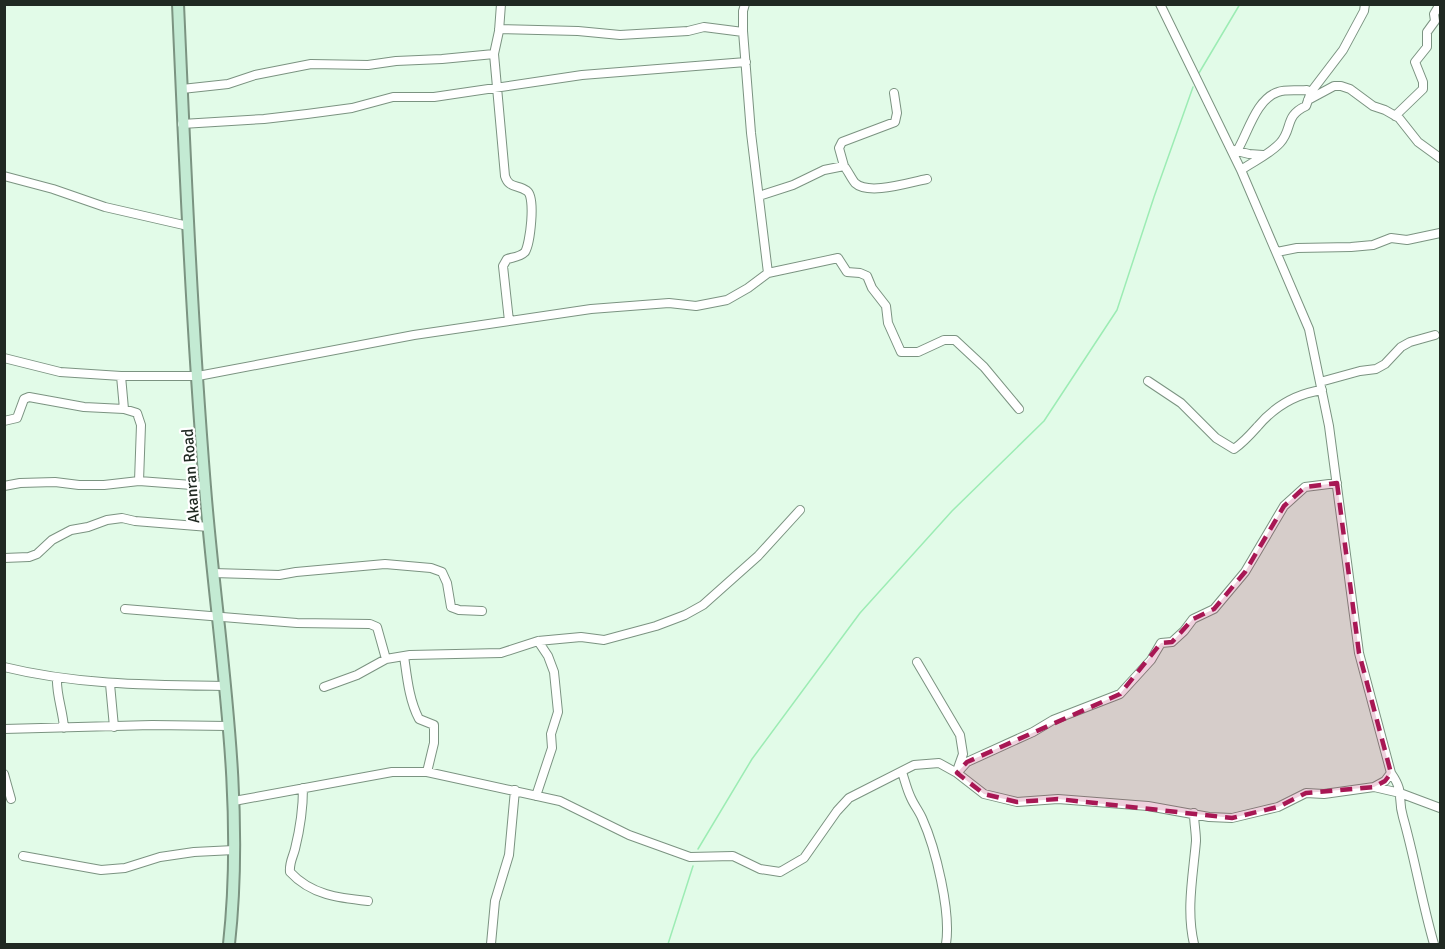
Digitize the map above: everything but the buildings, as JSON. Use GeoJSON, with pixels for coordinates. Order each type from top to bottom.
{"type":"FeatureCollection","features":[{"type":"Feature","properties":{"kind":"main road","name":"Akanran Road"},"geometry":{"type":"LineString","coordinates":[[178,4],[182,124],[205,486],[234,801],[234,907],[229,945]]}},
{"type":"Feature","properties":{"kind":"street"},"geometry":{"type":"LineString","coordinates":[[501,4],[494,54],[495,87],[507,182],[528,191],[531,197],[532,218],[526,250],[519,256],[507,259],[503,266],[509,321]]}},
{"type":"Feature","properties":{"kind":"street"},"geometry":{"type":"LineString","coordinates":[[745,4],[743,32],[751,133],[768,273]]}},
{"type":"Feature","properties":{"kind":"street"},"geometry":{"type":"LineString","coordinates":[[1160,4],[1234,150],[1309,329],[1329,426],[1359,652],[1391,773],[1401,789],[1402,816],[1407,828],[1414,867],[1434,945]]}},
{"type":"Feature","properties":{"kind":"street"},"geometry":{"type":"LineString","coordinates":[[1241,170],[1282,142],[1289,119],[1296,110],[1306,106],[1309,96],[1343,50],[1364,11],[1365,4]]}},
{"type":"Feature","properties":{"kind":"street"},"geometry":{"type":"LineString","coordinates":[[1395,116],[1423,89],[1423,81],[1415,63],[1427,47],[1427,32],[1435,21],[1434,14],[1440,4]]}},
{"type":"Feature","properties":{"kind":"street"},"geometry":{"type":"LineString","coordinates":[[499,29],[578,31],[620,35],[688,31],[704,27],[743,32]]}},
{"type":"Feature","properties":{"kind":"street"},"geometry":{"type":"LineString","coordinates":[[182,89],[228,84],[255,75],[311,64],[368,66],[396,61],[494,54]]}},
{"type":"Feature","properties":{"kind":"street"},"geometry":{"type":"LineString","coordinates":[[182,124],[264,119],[352,108],[393,97],[434,97],[582,75],[746,62]]}},
{"type":"Feature","properties":{"kind":"street"},"geometry":{"type":"LineString","coordinates":[[1309,96],[1334,86],[1341,86],[1395,116],[1418,142],[1440,158]]}},
{"type":"Feature","properties":{"kind":"street"},"geometry":{"type":"LineString","coordinates":[[1234,150],[1269,96],[1280,90],[1307,90],[1309,96]]}},
{"type":"Feature","properties":{"kind":"street"},"geometry":{"type":"LineString","coordinates":[[894,93],[897,113],[895,122],[843,142],[839,148],[844,166],[856,183],[863,187],[882,188],[927,179]]}},
{"type":"Feature","properties":{"kind":"street"},"geometry":{"type":"LineString","coordinates":[[1234,150],[1265,155]]}},
{"type":"Feature","properties":{"kind":"street"},"geometry":{"type":"LineString","coordinates":[[759,196],[793,185],[824,170],[844,166]]}},
{"type":"Feature","properties":{"kind":"street"},"geometry":{"type":"LineString","coordinates":[[4,176],[53,189],[105,207],[188,226]]}},
{"type":"Feature","properties":{"kind":"street"},"geometry":{"type":"LineString","coordinates":[[1277,252],[1297,248],[1351,247],[1373,244],[1391,238],[1407,240],[1440,233]]}},
{"type":"Feature","properties":{"kind":"street"},"geometry":{"type":"LineString","coordinates":[[4,358],[60,372],[121,376],[198,376],[414,335],[591,309],[669,303],[696,306],[727,300],[768,273],[838,258],[848,272],[867,276],[872,288],[886,306],[888,324],[901,352],[918,352],[944,340],[955,340],[984,367],[1019,409]]}},
{"type":"Feature","properties":{"kind":"street"},"geometry":{"type":"LineString","coordinates":[[1148,381],[1181,403],[1216,438],[1234,449],[1248,439],[1271,413],[1292,398],[1360,370],[1376,369],[1385,364],[1401,347],[1410,342],[1436,335]]}},
{"type":"Feature","properties":{"kind":"street"},"geometry":{"type":"LineString","coordinates":[[121,376],[124,409]]}},
{"type":"Feature","properties":{"kind":"street"},"geometry":{"type":"LineString","coordinates":[[4,421],[17,418],[24,399],[29,397],[84,407],[124,409],[137,413],[141,419],[140,481]]}},
{"type":"Feature","properties":{"kind":"street"},"geometry":{"type":"LineString","coordinates":[[4,486],[55,482],[104,485],[140,481],[205,486]]}},
{"type":"Feature","properties":{"kind":"street"},"geometry":{"type":"LineString","coordinates":[[957,773],[967,762],[1033,732],[1053,720],[1120,694],[1151,660],[1161,643],[1172,642],[1193,619],[1214,609],[1245,572],[1284,506],[1305,487],[1337,483]]}},
{"type":"Feature","properties":{"kind":"street"},"geometry":{"type":"LineString","coordinates":[[324,687],[357,675],[386,659],[404,656],[501,653],[538,641],[580,637],[604,640],[656,626],[703,605],[758,556],[800,510]]}},
{"type":"Feature","properties":{"kind":"street"},"geometry":{"type":"LineString","coordinates":[[4,558],[29,557],[52,540],[71,530],[107,520],[122,518],[209,527]]}},
{"type":"Feature","properties":{"kind":"street"},"geometry":{"type":"LineString","coordinates":[[213,573],[279,575],[385,564],[431,568],[442,572],[447,583],[451,607],[459,610],[482,611]]}},
{"type":"Feature","properties":{"kind":"street"},"geometry":{"type":"LineString","coordinates":[[125,609],[218,618],[370,624],[377,627],[386,659]]}},
{"type":"Feature","properties":{"kind":"street"},"geometry":{"type":"LineString","coordinates":[[536,796],[552,748],[551,734],[558,712],[554,672],[548,656],[538,641]]}},
{"type":"Feature","properties":{"kind":"street"},"geometry":{"type":"LineString","coordinates":[[404,656],[407,683],[415,712],[419,719],[434,725],[434,744],[427,772]]}},
{"type":"Feature","properties":{"kind":"street"},"geometry":{"type":"LineString","coordinates":[[917,662],[960,735],[963,754],[957,773]]}},
{"type":"Feature","properties":{"kind":"street"},"geometry":{"type":"LineString","coordinates":[[4,667],[57,678],[110,684],[224,686]]}},
{"type":"Feature","properties":{"kind":"street"},"geometry":{"type":"LineString","coordinates":[[57,678],[64,728]]}},
{"type":"Feature","properties":{"kind":"street"},"geometry":{"type":"LineString","coordinates":[[110,684],[114,727]]}},
{"type":"Feature","properties":{"kind":"street"},"geometry":{"type":"LineString","coordinates":[[4,729],[228,726]]}},
{"type":"Feature","properties":{"kind":"street"},"geometry":{"type":"LineString","coordinates":[[234,801],[392,772],[427,772],[560,801],[629,835],[690,857],[733,856],[760,869],[780,872],[804,858],[837,811],[849,798],[914,765],[939,763],[957,773],[984,794],[1017,802],[1058,799],[1148,806],[1232,819],[1278,807],[1306,793],[1324,795],[1374,787],[1385,781],[1391,773]]}},
{"type":"Feature","properties":{"kind":"street"},"geometry":{"type":"LineString","coordinates":[[902,772],[934,850],[946,911],[948,933],[946,945]]}},
{"type":"Feature","properties":{"kind":"street"},"geometry":{"type":"LineString","coordinates":[[4,774],[11,800]]}},
{"type":"Feature","properties":{"kind":"street"},"geometry":{"type":"LineString","coordinates":[[1374,787],[1400,793],[1440,808]]}},
{"type":"Feature","properties":{"kind":"street"},"geometry":{"type":"LineString","coordinates":[[303,788],[303,807],[295,849],[289,866],[290,872],[301,883],[321,894],[368,901]]}},
{"type":"Feature","properties":{"kind":"street"},"geometry":{"type":"LineString","coordinates":[[491,945],[495,901],[509,855],[515,790]]}},
{"type":"Feature","properties":{"kind":"street"},"geometry":{"type":"LineString","coordinates":[[1194,813],[1196,838],[1190,892],[1191,930],[1194,945]]}},
{"type":"Feature","properties":{"kind":"street"},"geometry":{"type":"LineString","coordinates":[[23,856],[100,870],[125,868],[160,857],[234,850]]}},
{"type":"Feature","properties":{"kind":"highlighted area"},"geometry":{"type":"Polygon","coordinates":[[[1337,483],[1359,653],[1391,773],[1385,781],[1374,787],[1306,793],[1278,807],[1232,818],[1058,799],[1017,802],[984,794],[957,773],[967,762],[1120,694],[1161,643],[1172,642],[1193,619],[1214,609],[1245,572],[1284,506],[1305,487],[1337,483]]]}},
{"type":"Feature","properties":{"kind":"waterway"},"geometry":{"type":"LineString","coordinates":[[1199,73],[1240,4]]}},
{"type":"Feature","properties":{"kind":"waterway"},"geometry":{"type":"LineString","coordinates":[[698,849],[752,759],[860,613],[952,511],[1044,421],[1117,310],[1193,87]]}},
{"type":"Feature","properties":{"kind":"waterway"},"geometry":{"type":"LineString","coordinates":[[668,944],[693,866]]}}]}
